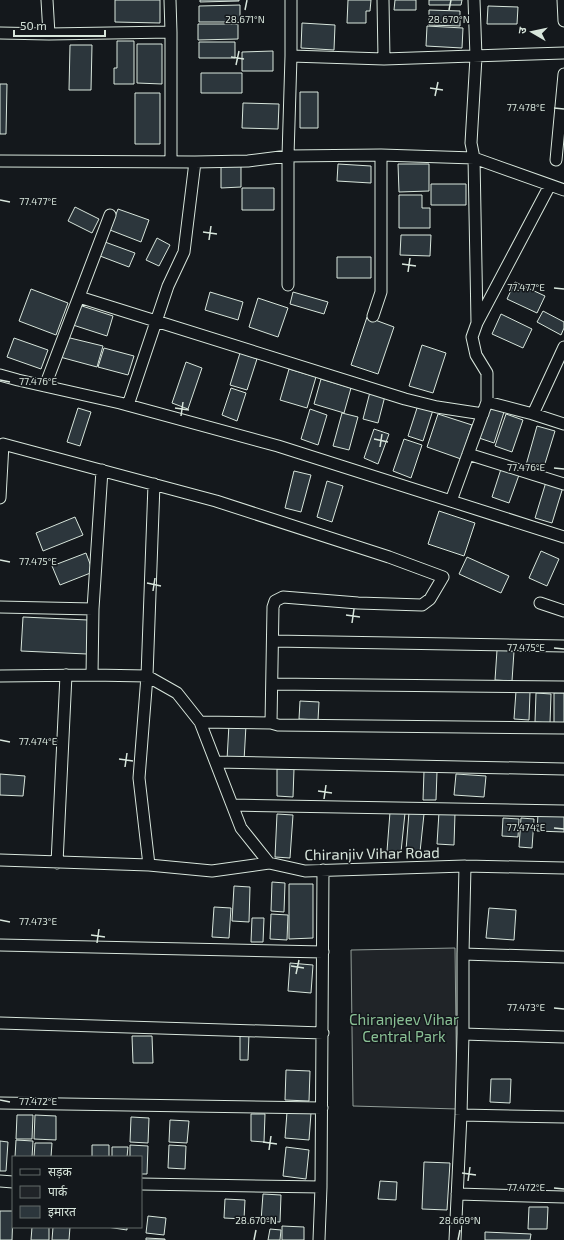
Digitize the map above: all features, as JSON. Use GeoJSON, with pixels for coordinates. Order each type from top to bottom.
{"type":"FeatureCollection","features":[{"type":"Feature","properties":{"kind":"street"},"geometry":{"type":"LineString","coordinates":[[47,0],[49,34]]}},
{"type":"Feature","properties":{"kind":"street"},"geometry":{"type":"LineString","coordinates":[[170,0],[171,162]]}},
{"type":"Feature","properties":{"kind":"street"},"geometry":{"type":"LineString","coordinates":[[288,285],[288,156],[291,0]]}},
{"type":"Feature","properties":{"kind":"street"},"geometry":{"type":"LineString","coordinates":[[383,0],[384,59]]}},
{"type":"Feature","properties":{"kind":"street"},"geometry":{"type":"LineString","coordinates":[[474,0],[476,57],[471,143],[474,158],[477,323]]}},
{"type":"Feature","properties":{"kind":"street"},"geometry":{"type":"LineString","coordinates":[[563,0],[564,21]]}},
{"type":"Feature","properties":{"kind":"street"},"geometry":{"type":"LineString","coordinates":[[0,33],[49,34],[171,32]]}},
{"type":"Feature","properties":{"kind":"street"},"geometry":{"type":"LineString","coordinates":[[291,56],[384,59],[564,53]]}},
{"type":"Feature","properties":{"kind":"street"},"geometry":{"type":"LineString","coordinates":[[556,160],[564,74]]}},
{"type":"Feature","properties":{"kind":"street"},"geometry":{"type":"LineString","coordinates":[[0,160],[195,162],[248,161],[288,156],[381,155],[474,158],[564,190]]}},
{"type":"Feature","properties":{"kind":"street"},"geometry":{"type":"LineString","coordinates":[[373,316],[381,292],[381,155]]}},
{"type":"Feature","properties":{"kind":"street"},"geometry":{"type":"LineString","coordinates":[[128,405],[168,286],[184,252],[195,162]]}},
{"type":"Feature","properties":{"kind":"street"},"geometry":{"type":"LineString","coordinates":[[451,501],[487,402],[487,373],[476,355],[472,337],[477,323],[550,185]]}},
{"type":"Feature","properties":{"kind":"street"},"geometry":{"type":"LineString","coordinates":[[45,386],[110,215]]}},
{"type":"Feature","properties":{"kind":"street"},"geometry":{"type":"LineString","coordinates":[[79,297],[405,399],[437,407],[482,414]]}},
{"type":"Feature","properties":{"kind":"street"},"geometry":{"type":"LineString","coordinates":[[533,414],[564,347]]}},
{"type":"Feature","properties":{"kind":"street"},"geometry":{"type":"LineString","coordinates":[[0,375],[128,405],[278,446],[564,537]]}},
{"type":"Feature","properties":{"kind":"street"},"geometry":{"type":"LineString","coordinates":[[487,402],[564,424]]}},
{"type":"Feature","properties":{"kind":"street"},"geometry":{"type":"LineString","coordinates":[[0,498],[1,443],[242,509],[389,557],[443,577],[430,599],[422,605],[358,603],[282,597],[275,601],[273,607],[271,723]]}},
{"type":"Feature","properties":{"kind":"street"},"geometry":{"type":"LineString","coordinates":[[468,454],[564,484]]}},
{"type":"Feature","properties":{"kind":"street"},"geometry":{"type":"LineString","coordinates":[[92,675],[93,609],[102,470]]}},
{"type":"Feature","properties":{"kind":"street"},"geometry":{"type":"LineString","coordinates":[[149,865],[139,778],[147,676],[154,484]]}},
{"type":"Feature","properties":{"kind":"street"},"geometry":{"type":"LineString","coordinates":[[540,603],[564,611]]}},
{"type":"Feature","properties":{"kind":"street"},"geometry":{"type":"LineString","coordinates":[[0,607],[93,609]]}},
{"type":"Feature","properties":{"kind":"street"},"geometry":{"type":"LineString","coordinates":[[273,641],[564,646]]}},
{"type":"Feature","properties":{"kind":"street"},"geometry":{"type":"LineString","coordinates":[[57,863],[66,675]]}},
{"type":"Feature","properties":{"kind":"street"},"geometry":{"type":"LineString","coordinates":[[0,676],[147,676],[177,693],[200,722],[241,828],[269,863]]}},
{"type":"Feature","properties":{"kind":"street"},"geometry":{"type":"LineString","coordinates":[[272,684],[564,687]]}},
{"type":"Feature","properties":{"kind":"street"},"geometry":{"type":"LineString","coordinates":[[200,722],[271,723],[278,725],[564,728]]}},
{"type":"Feature","properties":{"kind":"street"},"geometry":{"type":"LineString","coordinates":[[216,762],[564,769]]}},
{"type":"Feature","properties":{"kind":"street"},"geometry":{"type":"LineString","coordinates":[[232,805],[564,811]]}},
{"type":"Feature","properties":{"kind":"street"},"geometry":{"type":"LineString","coordinates":[[0,860],[149,865],[212,871],[269,863]]}},
{"type":"Feature","properties":{"kind":"street","name":"Chiranjiv Vihar Road"},"geometry":{"type":"LineString","coordinates":[[269,863],[305,871],[465,866],[564,868]]}},
{"type":"Feature","properties":{"kind":"street"},"geometry":{"type":"LineString","coordinates":[[455,1240],[461,1115],[465,866]]}},
{"type":"Feature","properties":{"kind":"street"},"geometry":{"type":"LineString","coordinates":[[319,1240],[322,1108],[323,870]]}},
{"type":"Feature","properties":{"kind":"street"},"geometry":{"type":"LineString","coordinates":[[0,945],[323,952]]}},
{"type":"Feature","properties":{"kind":"street"},"geometry":{"type":"LineString","coordinates":[[463,954],[564,957]]}},
{"type":"Feature","properties":{"kind":"street"},"geometry":{"type":"LineString","coordinates":[[0,1023],[322,1034]]}},
{"type":"Feature","properties":{"kind":"street"},"geometry":{"type":"LineString","coordinates":[[463,1034],[564,1037]]}},
{"type":"Feature","properties":{"kind":"street"},"geometry":{"type":"LineString","coordinates":[[0,1103],[322,1108]]}},
{"type":"Feature","properties":{"kind":"street"},"geometry":{"type":"LineString","coordinates":[[461,1115],[564,1117]]}},
{"type":"Feature","properties":{"kind":"street"},"geometry":{"type":"LineString","coordinates":[[0,1181],[12,1182]]}},
{"type":"Feature","properties":{"kind":"street"},"geometry":{"type":"LineString","coordinates":[[142,1184],[321,1187]]}},
{"type":"Feature","properties":{"kind":"street"},"geometry":{"type":"LineString","coordinates":[[457,1194],[564,1197]]}},
{"type":"Feature","properties":{"kind":"green space","name":"Chiranjeev Vihar Central Park"},"geometry":{"type":"Polygon","coordinates":[[[455,948],[457,1109],[353,1106],[351,950],[455,948]]]}},
{"type":"Feature","properties":{"kind":"building"},"geometry":{"type":"Polygon","coordinates":[[[115,0],[160,0],[160,23],[115,22],[115,0]]]}},
{"type":"Feature","properties":{"kind":"building"},"geometry":{"type":"Polygon","coordinates":[[[200,0],[239,0],[239,1],[200,2],[200,0]]]}},
{"type":"Feature","properties":{"kind":"building"},"geometry":{"type":"Polygon","coordinates":[[[348,0],[371,0],[370,11],[366,11],[366,23],[347,23],[348,0]]]}},
{"type":"Feature","properties":{"kind":"building"},"geometry":{"type":"Polygon","coordinates":[[[395,0],[416,0],[416,10],[394,10],[395,0]]]}},
{"type":"Feature","properties":{"kind":"building"},"geometry":{"type":"Polygon","coordinates":[[[429,0],[462,0],[461,5],[429,5],[429,0]]]}},
{"type":"Feature","properties":{"kind":"building"},"geometry":{"type":"Polygon","coordinates":[[[240,5],[240,22],[199,22],[199,6],[240,5]]]}},
{"type":"Feature","properties":{"kind":"building"},"geometry":{"type":"Polygon","coordinates":[[[488,6],[518,7],[517,24],[487,24],[488,6]]]}},
{"type":"Feature","properties":{"kind":"building"},"geometry":{"type":"Polygon","coordinates":[[[429,10],[460,11],[460,26],[429,25],[429,10]]]}},
{"type":"Feature","properties":{"kind":"building"},"geometry":{"type":"Polygon","coordinates":[[[302,23],[335,25],[334,50],[301,48],[302,23]]]}},
{"type":"Feature","properties":{"kind":"building"},"geometry":{"type":"Polygon","coordinates":[[[198,24],[238,24],[238,39],[198,40],[198,24]]]}},
{"type":"Feature","properties":{"kind":"building"},"geometry":{"type":"Polygon","coordinates":[[[427,26],[463,28],[462,48],[426,46],[427,26]]]}},
{"type":"Feature","properties":{"kind":"building"},"geometry":{"type":"Polygon","coordinates":[[[117,41],[134,41],[134,84],[114,84],[114,68],[117,68],[117,41]]]}},
{"type":"Feature","properties":{"kind":"building"},"geometry":{"type":"Polygon","coordinates":[[[199,42],[235,42],[235,58],[199,58],[199,42]]]}},
{"type":"Feature","properties":{"kind":"building"},"geometry":{"type":"Polygon","coordinates":[[[137,44],[162,44],[162,84],[137,83],[137,44]]]}},
{"type":"Feature","properties":{"kind":"building"},"geometry":{"type":"Polygon","coordinates":[[[70,45],[92,45],[91,90],[69,90],[70,45]]]}},
{"type":"Feature","properties":{"kind":"building"},"geometry":{"type":"Polygon","coordinates":[[[273,51],[273,71],[242,71],[242,52],[273,51]]]}},
{"type":"Feature","properties":{"kind":"building"},"geometry":{"type":"Polygon","coordinates":[[[201,73],[242,73],[242,93],[201,93],[201,73]]]}},
{"type":"Feature","properties":{"kind":"building"},"geometry":{"type":"Polygon","coordinates":[[[0,84],[7,84],[6,134],[0,134],[0,84]]]}},
{"type":"Feature","properties":{"kind":"building"},"geometry":{"type":"Polygon","coordinates":[[[300,92],[318,92],[318,128],[300,128],[300,92]]]}},
{"type":"Feature","properties":{"kind":"building"},"geometry":{"type":"Polygon","coordinates":[[[135,93],[160,93],[160,144],[135,144],[135,93]]]}},
{"type":"Feature","properties":{"kind":"building"},"geometry":{"type":"Polygon","coordinates":[[[243,103],[279,104],[278,129],[242,128],[243,103]]]}},
{"type":"Feature","properties":{"kind":"building"},"geometry":{"type":"Polygon","coordinates":[[[338,164],[371,166],[371,183],[337,181],[338,164]]]}},
{"type":"Feature","properties":{"kind":"building"},"geometry":{"type":"Polygon","coordinates":[[[398,164],[429,164],[429,191],[399,192],[398,164]]]}},
{"type":"Feature","properties":{"kind":"building"},"geometry":{"type":"Polygon","coordinates":[[[221,166],[241,166],[241,187],[221,188],[221,166]]]}},
{"type":"Feature","properties":{"kind":"building"},"geometry":{"type":"Polygon","coordinates":[[[431,184],[466,184],[466,205],[431,205],[431,184]]]}},
{"type":"Feature","properties":{"kind":"building"},"geometry":{"type":"Polygon","coordinates":[[[242,188],[274,188],[274,210],[242,210],[242,188]]]}},
{"type":"Feature","properties":{"kind":"building"},"geometry":{"type":"Polygon","coordinates":[[[399,195],[422,195],[422,208],[430,208],[430,228],[399,228],[399,195]]]}},
{"type":"Feature","properties":{"kind":"building"},"geometry":{"type":"Polygon","coordinates":[[[75,207],[99,219],[92,233],[68,221],[75,207]]]}},
{"type":"Feature","properties":{"kind":"building"},"geometry":{"type":"Polygon","coordinates":[[[118,209],[149,220],[141,242],[110,230],[118,209]]]}},
{"type":"Feature","properties":{"kind":"building"},"geometry":{"type":"Polygon","coordinates":[[[401,235],[431,235],[430,256],[400,255],[401,235]]]}},
{"type":"Feature","properties":{"kind":"building"},"geometry":{"type":"Polygon","coordinates":[[[157,238],[170,245],[159,266],[146,260],[157,238]]]}},
{"type":"Feature","properties":{"kind":"building"},"geometry":{"type":"Polygon","coordinates":[[[105,242],[135,253],[129,267],[100,256],[105,242]]]}},
{"type":"Feature","properties":{"kind":"building"},"geometry":{"type":"Polygon","coordinates":[[[337,257],[371,257],[371,278],[337,278],[337,257]]]}},
{"type":"Feature","properties":{"kind":"building"},"geometry":{"type":"Polygon","coordinates":[[[515,282],[545,296],[537,313],[507,299],[515,282]]]}},
{"type":"Feature","properties":{"kind":"building"},"geometry":{"type":"Polygon","coordinates":[[[31,289],[68,303],[56,335],[19,321],[31,289]]]}},
{"type":"Feature","properties":{"kind":"building"},"geometry":{"type":"Polygon","coordinates":[[[210,292],[243,302],[238,320],[205,310],[210,292]]]}},
{"type":"Feature","properties":{"kind":"building"},"geometry":{"type":"Polygon","coordinates":[[[293,292],[328,302],[324,314],[290,304],[293,292]]]}},
{"type":"Feature","properties":{"kind":"building"},"geometry":{"type":"Polygon","coordinates":[[[258,298],[288,308],[278,337],[249,327],[258,298]]]}},
{"type":"Feature","properties":{"kind":"building"},"geometry":{"type":"Polygon","coordinates":[[[79,305],[113,316],[107,336],[73,325],[79,305]]]}},
{"type":"Feature","properties":{"kind":"building"},"geometry":{"type":"Polygon","coordinates":[[[543,311],[564,322],[564,328],[561,335],[537,322],[543,311]]]}},
{"type":"Feature","properties":{"kind":"building"},"geometry":{"type":"Polygon","coordinates":[[[501,314],[532,329],[523,348],[492,334],[501,314]]]}},
{"type":"Feature","properties":{"kind":"building"},"geometry":{"type":"Polygon","coordinates":[[[367,317],[394,327],[378,374],[351,365],[367,317]]]}},
{"type":"Feature","properties":{"kind":"building"},"geometry":{"type":"Polygon","coordinates":[[[66,337],[103,346],[97,367],[60,357],[66,337]]]}},
{"type":"Feature","properties":{"kind":"building"},"geometry":{"type":"Polygon","coordinates":[[[14,338],[48,350],[41,369],[7,357],[14,338]]]}},
{"type":"Feature","properties":{"kind":"building"},"geometry":{"type":"Polygon","coordinates":[[[422,345],[446,353],[433,393],[409,386],[422,345]]]}},
{"type":"Feature","properties":{"kind":"building"},"geometry":{"type":"Polygon","coordinates":[[[104,348],[134,356],[128,375],[98,367],[104,348]]]}},
{"type":"Feature","properties":{"kind":"building"},"geometry":{"type":"Polygon","coordinates":[[[240,353],[257,359],[247,390],[230,385],[240,353]]]}},
{"type":"Feature","properties":{"kind":"building"},"geometry":{"type":"Polygon","coordinates":[[[186,362],[202,368],[188,409],[172,403],[186,362]]]}},
{"type":"Feature","properties":{"kind":"building"},"geometry":{"type":"Polygon","coordinates":[[[289,369],[316,377],[307,408],[280,400],[289,369]]]}},
{"type":"Feature","properties":{"kind":"building"},"geometry":{"type":"Polygon","coordinates":[[[321,379],[351,388],[344,413],[314,404],[321,379]]]}},
{"type":"Feature","properties":{"kind":"building"},"geometry":{"type":"Polygon","coordinates":[[[231,388],[246,393],[237,421],[222,415],[231,388]]]}},
{"type":"Feature","properties":{"kind":"building"},"geometry":{"type":"Polygon","coordinates":[[[370,392],[385,396],[378,423],[363,419],[370,392]]]}},
{"type":"Feature","properties":{"kind":"building"},"geometry":{"type":"Polygon","coordinates":[[[490,404],[505,409],[494,443],[479,438],[490,404]]]}},
{"type":"Feature","properties":{"kind":"building"},"geometry":{"type":"Polygon","coordinates":[[[418,405],[433,410],[423,441],[408,436],[418,405]]]}},
{"type":"Feature","properties":{"kind":"building"},"geometry":{"type":"Polygon","coordinates":[[[78,408],[91,412],[80,446],[67,442],[78,408]]]}},
{"type":"Feature","properties":{"kind":"building"},"geometry":{"type":"Polygon","coordinates":[[[310,409],[327,415],[318,445],[301,439],[310,409]]]}},
{"type":"Feature","properties":{"kind":"building"},"geometry":{"type":"Polygon","coordinates":[[[342,413],[358,417],[349,450],[333,446],[342,413]]]}},
{"type":"Feature","properties":{"kind":"building"},"geometry":{"type":"Polygon","coordinates":[[[438,414],[472,425],[461,459],[427,447],[438,414]]]}},
{"type":"Feature","properties":{"kind":"building"},"geometry":{"type":"Polygon","coordinates":[[[506,414],[523,420],[512,452],[495,446],[506,414]]]}},
{"type":"Feature","properties":{"kind":"building"},"geometry":{"type":"Polygon","coordinates":[[[537,426],[555,431],[543,470],[526,465],[537,426]]]}},
{"type":"Feature","properties":{"kind":"building"},"geometry":{"type":"Polygon","coordinates":[[[374,429],[389,434],[378,464],[364,458],[374,429]]]}},
{"type":"Feature","properties":{"kind":"building"},"geometry":{"type":"Polygon","coordinates":[[[404,439],[422,445],[411,478],[393,471],[404,439]]]}},
{"type":"Feature","properties":{"kind":"building"},"geometry":{"type":"Polygon","coordinates":[[[501,469],[519,475],[509,503],[492,497],[501,469]]]}},
{"type":"Feature","properties":{"kind":"building"},"geometry":{"type":"Polygon","coordinates":[[[294,471],[311,475],[301,512],[285,508],[294,471]]]}},
{"type":"Feature","properties":{"kind":"building"},"geometry":{"type":"Polygon","coordinates":[[[327,481],[343,486],[332,522],[317,517],[327,481]]]}},
{"type":"Feature","properties":{"kind":"building"},"geometry":{"type":"Polygon","coordinates":[[[546,482],[563,487],[552,523],[535,518],[546,482]]]}},
{"type":"Feature","properties":{"kind":"building"},"geometry":{"type":"Polygon","coordinates":[[[439,511],[475,523],[464,556],[428,544],[439,511]]]}},
{"type":"Feature","properties":{"kind":"building"},"geometry":{"type":"Polygon","coordinates":[[[75,517],[83,535],[43,551],[36,533],[75,517]]]}},
{"type":"Feature","properties":{"kind":"building"},"geometry":{"type":"Polygon","coordinates":[[[541,551],[559,559],[547,586],[529,578],[541,551]]]}},
{"type":"Feature","properties":{"kind":"building"},"geometry":{"type":"Polygon","coordinates":[[[86,553],[93,572],[60,585],[52,566],[86,553]]]}},
{"type":"Feature","properties":{"kind":"building"},"geometry":{"type":"Polygon","coordinates":[[[467,557],[509,576],[501,593],[459,574],[467,557]]]}},
{"type":"Feature","properties":{"kind":"building"},"geometry":{"type":"Polygon","coordinates":[[[23,617],[88,620],[87,654],[21,651],[23,617]]]}},
{"type":"Feature","properties":{"kind":"building"},"geometry":{"type":"Polygon","coordinates":[[[497,650],[514,651],[512,681],[495,680],[497,650]]]}},
{"type":"Feature","properties":{"kind":"building"},"geometry":{"type":"Polygon","coordinates":[[[516,691],[530,692],[529,720],[514,719],[516,691]]]}},
{"type":"Feature","properties":{"kind":"building"},"geometry":{"type":"Polygon","coordinates":[[[536,693],[551,694],[550,723],[535,722],[536,693]]]}},
{"type":"Feature","properties":{"kind":"building"},"geometry":{"type":"Polygon","coordinates":[[[554,693],[564,693],[564,723],[554,723],[554,693]]]}},
{"type":"Feature","properties":{"kind":"building"},"geometry":{"type":"Polygon","coordinates":[[[300,701],[319,702],[318,720],[299,719],[300,701]]]}},
{"type":"Feature","properties":{"kind":"building"},"geometry":{"type":"Polygon","coordinates":[[[229,724],[246,725],[244,761],[227,760],[229,724]]]}},
{"type":"Feature","properties":{"kind":"building"},"geometry":{"type":"Polygon","coordinates":[[[277,769],[294,769],[293,797],[277,796],[277,769]]]}},
{"type":"Feature","properties":{"kind":"building"},"geometry":{"type":"Polygon","coordinates":[[[424,771],[437,772],[436,800],[423,800],[424,771]]]}},
{"type":"Feature","properties":{"kind":"building"},"geometry":{"type":"Polygon","coordinates":[[[0,774],[25,776],[23,796],[0,795],[0,774]]]}},
{"type":"Feature","properties":{"kind":"building"},"geometry":{"type":"Polygon","coordinates":[[[456,774],[486,776],[484,797],[454,795],[456,774]]]}},
{"type":"Feature","properties":{"kind":"building"},"geometry":{"type":"Polygon","coordinates":[[[390,812],[405,813],[401,852],[387,851],[390,812]]]}},
{"type":"Feature","properties":{"kind":"building"},"geometry":{"type":"Polygon","coordinates":[[[409,812],[424,814],[420,852],[406,850],[409,812]]]}},
{"type":"Feature","properties":{"kind":"building"},"geometry":{"type":"Polygon","coordinates":[[[439,812],[455,813],[454,845],[437,844],[439,812]]]}},
{"type":"Feature","properties":{"kind":"building"},"geometry":{"type":"Polygon","coordinates":[[[277,814],[293,815],[290,858],[275,857],[277,814]]]}},
{"type":"Feature","properties":{"kind":"building"},"geometry":{"type":"Polygon","coordinates":[[[538,814],[564,815],[564,832],[537,831],[538,814]]]}},
{"type":"Feature","properties":{"kind":"building"},"geometry":{"type":"Polygon","coordinates":[[[503,818],[519,819],[518,837],[502,836],[503,818]]]}},
{"type":"Feature","properties":{"kind":"building"},"geometry":{"type":"Polygon","coordinates":[[[521,818],[534,819],[532,848],[519,847],[521,818]]]}},
{"type":"Feature","properties":{"kind":"building"},"geometry":{"type":"Polygon","coordinates":[[[272,882],[285,883],[284,912],[271,911],[272,882]]]}},
{"type":"Feature","properties":{"kind":"building"},"geometry":{"type":"Polygon","coordinates":[[[289,884],[313,884],[313,938],[289,939],[289,884]]]}},
{"type":"Feature","properties":{"kind":"building"},"geometry":{"type":"Polygon","coordinates":[[[234,886],[250,887],[249,922],[232,921],[234,886]]]}},
{"type":"Feature","properties":{"kind":"building"},"geometry":{"type":"Polygon","coordinates":[[[214,907],[231,908],[229,938],[212,937],[214,907]]]}},
{"type":"Feature","properties":{"kind":"building"},"geometry":{"type":"Polygon","coordinates":[[[489,908],[516,910],[514,940],[486,938],[489,908]]]}},
{"type":"Feature","properties":{"kind":"building"},"geometry":{"type":"Polygon","coordinates":[[[271,914],[288,915],[287,940],[270,939],[271,914]]]}},
{"type":"Feature","properties":{"kind":"building"},"geometry":{"type":"Polygon","coordinates":[[[252,918],[264,918],[263,942],[251,942],[252,918]]]}},
{"type":"Feature","properties":{"kind":"building"},"geometry":{"type":"Polygon","coordinates":[[[290,963],[313,965],[311,993],[288,991],[290,963]]]}},
{"type":"Feature","properties":{"kind":"building"},"geometry":{"type":"Polygon","coordinates":[[[240,1034],[249,1034],[248,1060],[240,1060],[240,1034]]]}},
{"type":"Feature","properties":{"kind":"building"},"geometry":{"type":"Polygon","coordinates":[[[132,1036],[152,1036],[153,1063],[133,1063],[132,1036]]]}},
{"type":"Feature","properties":{"kind":"building"},"geometry":{"type":"Polygon","coordinates":[[[286,1070],[310,1071],[309,1101],[285,1100],[286,1070]]]}},
{"type":"Feature","properties":{"kind":"building"},"geometry":{"type":"Polygon","coordinates":[[[491,1079],[511,1079],[510,1103],[490,1102],[491,1079]]]}},
{"type":"Feature","properties":{"kind":"building"},"geometry":{"type":"Polygon","coordinates":[[[287,1112],[311,1113],[309,1140],[285,1138],[287,1112]]]}},
{"type":"Feature","properties":{"kind":"building"},"geometry":{"type":"Polygon","coordinates":[[[251,1114],[265,1114],[264,1142],[251,1141],[251,1114]]]}},
{"type":"Feature","properties":{"kind":"building"},"geometry":{"type":"Polygon","coordinates":[[[17,1115],[33,1115],[32,1139],[16,1139],[17,1115]]]}},
{"type":"Feature","properties":{"kind":"building"},"geometry":{"type":"Polygon","coordinates":[[[35,1115],[56,1116],[56,1140],[34,1139],[35,1115]]]}},
{"type":"Feature","properties":{"kind":"building"},"geometry":{"type":"Polygon","coordinates":[[[131,1117],[149,1118],[148,1143],[130,1142],[131,1117]]]}},
{"type":"Feature","properties":{"kind":"building"},"geometry":{"type":"Polygon","coordinates":[[[170,1120],[189,1121],[187,1143],[169,1142],[170,1120]]]}},
{"type":"Feature","properties":{"kind":"building"},"geometry":{"type":"Polygon","coordinates":[[[16,1140],[33,1141],[32,1156],[15,1156],[16,1140]]]}},
{"type":"Feature","properties":{"kind":"building"},"geometry":{"type":"Polygon","coordinates":[[[0,1141],[8,1142],[6,1171],[0,1171],[0,1141]]]}},
{"type":"Feature","properties":{"kind":"building"},"geometry":{"type":"Polygon","coordinates":[[[35,1143],[52,1143],[51,1156],[34,1156],[35,1143]]]}},
{"type":"Feature","properties":{"kind":"building"},"geometry":{"type":"Polygon","coordinates":[[[92,1145],[109,1145],[109,1156],[92,1156],[92,1145]]]}},
{"type":"Feature","properties":{"kind":"building"},"geometry":{"type":"Polygon","coordinates":[[[130,1145],[148,1146],[147,1174],[142,1174],[142,1156],[130,1156],[130,1145]]]}},
{"type":"Feature","properties":{"kind":"building"},"geometry":{"type":"Polygon","coordinates":[[[169,1145],[186,1146],[185,1169],[168,1168],[169,1145]]]}},
{"type":"Feature","properties":{"kind":"building"},"geometry":{"type":"Polygon","coordinates":[[[112,1147],[128,1147],[127,1156],[112,1156],[112,1147]]]}},
{"type":"Feature","properties":{"kind":"building"},"geometry":{"type":"Polygon","coordinates":[[[286,1147],[309,1150],[306,1179],[283,1176],[286,1147]]]}},
{"type":"Feature","properties":{"kind":"building"},"geometry":{"type":"Polygon","coordinates":[[[424,1162],[450,1163],[447,1210],[422,1209],[424,1162]]]}},
{"type":"Feature","properties":{"kind":"building"},"geometry":{"type":"Polygon","coordinates":[[[380,1181],[397,1182],[396,1200],[378,1199],[380,1181]]]}},
{"type":"Feature","properties":{"kind":"building"},"geometry":{"type":"Polygon","coordinates":[[[263,1194],[281,1195],[280,1222],[261,1221],[263,1194]]]}},
{"type":"Feature","properties":{"kind":"building"},"geometry":{"type":"Polygon","coordinates":[[[225,1199],[245,1200],[244,1219],[224,1218],[225,1199]]]}},
{"type":"Feature","properties":{"kind":"building"},"geometry":{"type":"Polygon","coordinates":[[[529,1207],[548,1207],[547,1229],[528,1229],[529,1207]]]}},
{"type":"Feature","properties":{"kind":"building"},"geometry":{"type":"Polygon","coordinates":[[[0,1211],[12,1211],[12,1240],[0,1240],[0,1211]]]}},
{"type":"Feature","properties":{"kind":"building"},"geometry":{"type":"Polygon","coordinates":[[[148,1216],[166,1218],[164,1235],[146,1233],[148,1216]]]}},
{"type":"Feature","properties":{"kind":"building"},"geometry":{"type":"Polygon","coordinates":[[[282,1226],[304,1227],[304,1240],[282,1240],[282,1226]]]}},
{"type":"Feature","properties":{"kind":"building"},"geometry":{"type":"Polygon","coordinates":[[[32,1228],[49,1228],[49,1240],[31,1240],[32,1228]]]}},
{"type":"Feature","properties":{"kind":"building"},"geometry":{"type":"Polygon","coordinates":[[[53,1228],[70,1228],[69,1240],[52,1240],[53,1228]]]}},
{"type":"Feature","properties":{"kind":"building"},"geometry":{"type":"Polygon","coordinates":[[[114,1228],[127,1228],[127,1230],[114,1228]]]}},
{"type":"Feature","properties":{"kind":"building"},"geometry":{"type":"Polygon","coordinates":[[[270,1229],[281,1230],[280,1240],[268,1240],[270,1229]]]}},
{"type":"Feature","properties":{"kind":"building"},"geometry":{"type":"Polygon","coordinates":[[[485,1232],[531,1234],[530,1240],[485,1240],[485,1232]]]}},
{"type":"Feature","properties":{"kind":"building"},"geometry":{"type":"Polygon","coordinates":[[[146,1238],[165,1239],[165,1240],[146,1240],[146,1238]]]}}]}
